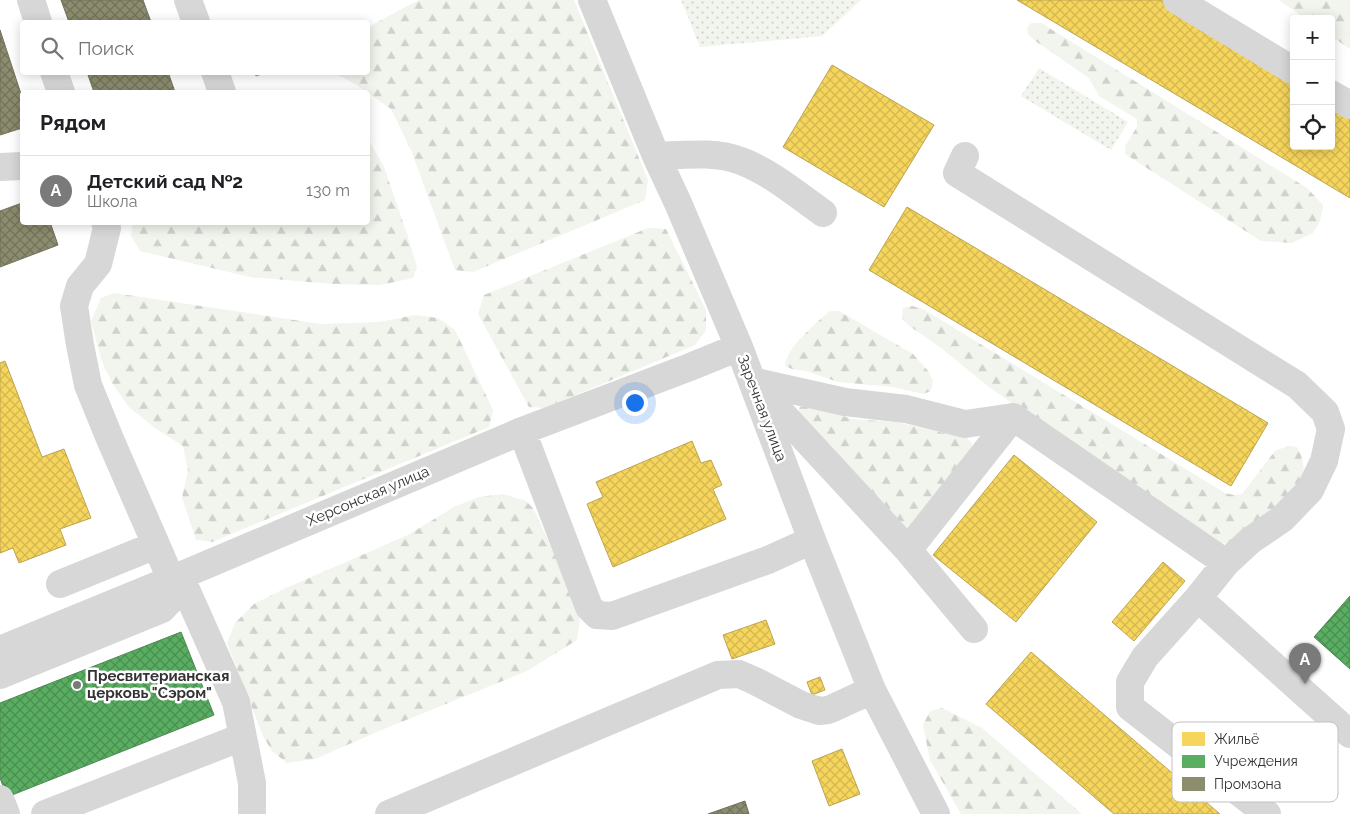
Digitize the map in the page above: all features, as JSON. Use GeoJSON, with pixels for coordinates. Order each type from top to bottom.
{"type":"FeatureCollection","features":[{"type":"Feature","properties":{"kind":"street"},"geometry":{"type":"LineString","coordinates":[[30,0],[37,20]]}},
{"type":"Feature","properties":{"kind":"street"},"geometry":{"type":"LineString","coordinates":[[188,0],[195,20]]}},
{"type":"Feature","properties":{"kind":"street","name":"Заречная улица"},"geometry":{"type":"LineString","coordinates":[[592,0],[656,156],[739,347],[812,540],[872,690],[936,814]]}},
{"type":"Feature","properties":{"kind":"street"},"geometry":{"type":"LineString","coordinates":[[1177,0],[1290,69]]}},
{"type":"Feature","properties":{"kind":"street"},"geometry":{"type":"LineString","coordinates":[[55,75],[60,90]]}},
{"type":"Feature","properties":{"kind":"street"},"geometry":{"type":"LineString","coordinates":[[216,75],[221,90]]}},
{"type":"Feature","properties":{"kind":"street"},"geometry":{"type":"LineString","coordinates":[[1335,96],[1350,105]]}},
{"type":"Feature","properties":{"kind":"street"},"geometry":{"type":"LineString","coordinates":[[656,156],[719,156],[740,160],[760,169],[823,213]]}},
{"type":"Feature","properties":{"kind":"street"},"geometry":{"type":"LineString","coordinates":[[965,156],[957,173],[1298,384],[1325,412],[1331,429],[1324,461],[1310,490],[1282,519],[1251,540],[1226,563],[1198,598],[1145,657],[1130,682],[1130,707],[1172,740]]}},
{"type":"Feature","properties":{"kind":"street"},"geometry":{"type":"LineString","coordinates":[[0,167],[20,166]]}},
{"type":"Feature","properties":{"kind":"street"},"geometry":{"type":"LineString","coordinates":[[106,225],[107,228],[98,264],[80,286],[74,306],[88,384],[156,545],[176,578],[236,702],[252,784],[252,814]]}},
{"type":"Feature","properties":{"kind":"street","name":"Херсонская улица"},"geometry":{"type":"LineString","coordinates":[[0,650],[176,578],[522,431],[690,368],[739,347]]}},
{"type":"Feature","properties":{"kind":"street"},"geometry":{"type":"LineString","coordinates":[[752,381],[845,402],[906,409],[965,424],[1013,417],[1226,563]]}},
{"type":"Feature","properties":{"kind":"street"},"geometry":{"type":"LineString","coordinates":[[752,381],[908,550],[974,629]]}},
{"type":"Feature","properties":{"kind":"street"},"geometry":{"type":"LineString","coordinates":[[908,550],[1013,417]]}},
{"type":"Feature","properties":{"kind":"street"},"geometry":{"type":"LineString","coordinates":[[522,431],[589,607],[597,614],[612,616],[768,560],[812,540]]}},
{"type":"Feature","properties":{"kind":"street"},"geometry":{"type":"LineString","coordinates":[[60,584],[156,545]]}},
{"type":"Feature","properties":{"kind":"street"},"geometry":{"type":"LineString","coordinates":[[0,675],[162,609],[174,596],[176,578]]}},
{"type":"Feature","properties":{"kind":"street"},"geometry":{"type":"LineString","coordinates":[[1198,598],[1337,722]]}},
{"type":"Feature","properties":{"kind":"street"},"geometry":{"type":"LineString","coordinates":[[389,814],[718,675],[739,674],[801,705],[819,711],[828,710],[872,690]]}},
{"type":"Feature","properties":{"kind":"street"},"geometry":{"type":"LineString","coordinates":[[1338,723],[1350,734]]}},
{"type":"Feature","properties":{"kind":"street"},"geometry":{"type":"LineString","coordinates":[[45,814],[242,738]]}},
{"type":"Feature","properties":{"kind":"street"},"geometry":{"type":"LineString","coordinates":[[0,799],[6,814]]}},
{"type":"Feature","properties":{"kind":"street"},"geometry":{"type":"LineString","coordinates":[[1252,802],[1267,814]]}},
{"type":"Feature","properties":{"kind":"green space"},"geometry":{"type":"Polygon","coordinates":[[[419,0],[574,0],[648,180],[645,200],[473,272],[455,270],[411,150],[391,109],[370,94],[370,90],[364,90],[338,75],[370,75],[370,26],[419,0]]]}},
{"type":"Feature","properties":{"kind":"green space"},"geometry":{"type":"Polygon","coordinates":[[[681,0],[861,0],[822,36],[700,47],[681,0]]]}},
{"type":"Feature","properties":{"kind":"green space"},"geometry":{"type":"Polygon","coordinates":[[[1279,0],[1350,0],[1350,49],[1335,39],[1335,15],[1300,15],[1279,0]]]}},
{"type":"Feature","properties":{"kind":"green space"},"geometry":{"type":"Polygon","coordinates":[[[1031,23],[1042,23],[1307,188],[1323,205],[1320,221],[1313,233],[1292,243],[1261,241],[1125,154],[1125,146],[1137,127],[1137,119],[1099,96],[1089,78],[1034,40],[1028,34],[1027,28],[1031,23]]]}},
{"type":"Feature","properties":{"kind":"green space"},"geometry":{"type":"Polygon","coordinates":[[[1039,68],[1128,122],[1111,150],[1021,96],[1039,68]]]}},
{"type":"Feature","properties":{"kind":"green space"},"geometry":{"type":"Polygon","coordinates":[[[370,142],[384,167],[417,267],[413,278],[380,285],[332,284],[250,277],[140,251],[131,236],[133,225],[370,225],[370,142]]]}},
{"type":"Feature","properties":{"kind":"green space"},"geometry":{"type":"Polygon","coordinates":[[[648,228],[666,229],[706,310],[706,330],[695,345],[545,408],[529,407],[478,314],[484,295],[648,228]]]}},
{"type":"Feature","properties":{"kind":"green space"},"geometry":{"type":"Polygon","coordinates":[[[114,293],[321,324],[379,322],[415,315],[438,318],[455,330],[493,410],[489,427],[212,542],[196,540],[182,497],[188,471],[183,446],[155,428],[129,407],[112,383],[101,359],[91,321],[101,298],[114,293]]]}},
{"type":"Feature","properties":{"kind":"green space"},"geometry":{"type":"Polygon","coordinates":[[[912,306],[923,309],[1225,493],[1242,494],[1275,451],[1288,446],[1297,447],[1303,462],[1303,487],[1234,544],[1218,543],[1162,508],[989,387],[941,348],[908,325],[902,318],[903,308],[912,306]]]}},
{"type":"Feature","properties":{"kind":"green space"},"geometry":{"type":"Polygon","coordinates":[[[830,311],[839,311],[913,354],[928,371],[933,381],[931,391],[923,394],[893,387],[838,382],[785,366],[786,359],[796,344],[830,311]]]}},
{"type":"Feature","properties":{"kind":"green space"},"geometry":{"type":"Polygon","coordinates":[[[809,405],[852,419],[896,422],[948,434],[963,434],[972,443],[972,455],[914,527],[907,529],[799,414],[799,407],[809,405]]]}},
{"type":"Feature","properties":{"kind":"green space"},"geometry":{"type":"Polygon","coordinates":[[[503,494],[526,501],[533,508],[572,591],[580,619],[577,640],[527,671],[315,759],[287,763],[272,751],[263,736],[227,643],[235,623],[254,604],[286,588],[408,535],[454,507],[479,497],[503,494]]]}},
{"type":"Feature","properties":{"kind":"green space"},"geometry":{"type":"Polygon","coordinates":[[[942,708],[982,728],[1082,814],[961,814],[930,760],[923,725],[930,711],[942,708]]]}},
{"type":"Feature","properties":{"kind":"building: Жильё"},"geometry":{"type":"Polygon","coordinates":[[[1017,0],[1161,0],[1290,77],[1290,150],[1335,150],[1335,103],[1350,112],[1350,198],[1017,0]]]}},
{"type":"Feature","properties":{"kind":"building: Жильё"},"geometry":{"type":"Polygon","coordinates":[[[832,65],[934,125],[884,207],[783,147],[832,65]]]}},
{"type":"Feature","properties":{"kind":"building: Жильё"},"geometry":{"type":"Polygon","coordinates":[[[907,207],[1268,423],[1231,486],[869,270],[907,207]]]}},
{"type":"Feature","properties":{"kind":"building: Жильё"},"geometry":{"type":"Polygon","coordinates":[[[5,361],[42,457],[64,449],[91,518],[60,529],[66,545],[19,563],[13,548],[0,553],[0,363],[5,361]]]}},
{"type":"Feature","properties":{"kind":"building: Жильё"},"geometry":{"type":"Polygon","coordinates":[[[692,441],[701,463],[711,460],[722,485],[713,489],[726,519],[613,567],[587,504],[603,497],[596,482],[692,441]]]}},
{"type":"Feature","properties":{"kind":"building: Жильё"},"geometry":{"type":"Polygon","coordinates":[[[1014,455],[1097,522],[1016,622],[933,555],[1014,455]]]}},
{"type":"Feature","properties":{"kind":"building: Жильё"},"geometry":{"type":"Polygon","coordinates":[[[1163,562],[1185,581],[1134,641],[1112,622],[1163,562]]]}},
{"type":"Feature","properties":{"kind":"building: Жильё"},"geometry":{"type":"Polygon","coordinates":[[[766,620],[775,644],[732,659],[723,635],[766,620]]]}},
{"type":"Feature","properties":{"kind":"building: Жильё"},"geometry":{"type":"Polygon","coordinates":[[[1031,652],[1172,773],[1172,802],[1206,802],[1220,814],[1114,814],[986,704],[1031,652]]]}},
{"type":"Feature","properties":{"kind":"building: Жильё"},"geometry":{"type":"Polygon","coordinates":[[[820,677],[825,690],[812,695],[807,682],[820,677]]]}},
{"type":"Feature","properties":{"kind":"building: Жильё"},"geometry":{"type":"Polygon","coordinates":[[[842,749],[860,794],[829,806],[812,761],[842,749]]]}},
{"type":"Feature","properties":{"kind":"building: Учреждения"},"geometry":{"type":"Polygon","coordinates":[[[1350,596],[1350,669],[1314,637],[1350,596]]]}},
{"type":"Feature","properties":{"kind":"building: Учреждения"},"geometry":{"type":"Polygon","coordinates":[[[181,632],[214,715],[7,797],[0,778],[0,703],[181,632]]]}},
{"type":"Feature","properties":{"kind":"building: Промзона"},"geometry":{"type":"Polygon","coordinates":[[[61,0],[143,0],[150,20],[68,20],[61,0]]]}},
{"type":"Feature","properties":{"kind":"building: Промзона"},"geometry":{"type":"Polygon","coordinates":[[[0,30],[20,91],[20,129],[0,135],[0,30]]]}},
{"type":"Feature","properties":{"kind":"building: Промзона"},"geometry":{"type":"Polygon","coordinates":[[[88,75],[169,75],[174,90],[93,90],[88,75]]]}},
{"type":"Feature","properties":{"kind":"building: Промзона"},"geometry":{"type":"Polygon","coordinates":[[[20,204],[20,225],[51,225],[58,245],[0,267],[0,211],[20,204]]]}},
{"type":"Feature","properties":{"kind":"building: Промзона"},"geometry":{"type":"Polygon","coordinates":[[[745,801],[749,814],[708,814],[745,801]]]}},
{"type":"Feature","properties":{"kind":"place","name":"Детский сад №2"},"geometry":{"type":"Point","coordinates":[1305,684]}},
{"type":"Feature","properties":{"kind":"place","name":"Пресвитерианская церковь \"Сэром\""},"geometry":{"type":"Point","coordinates":[77,685]}}]}
